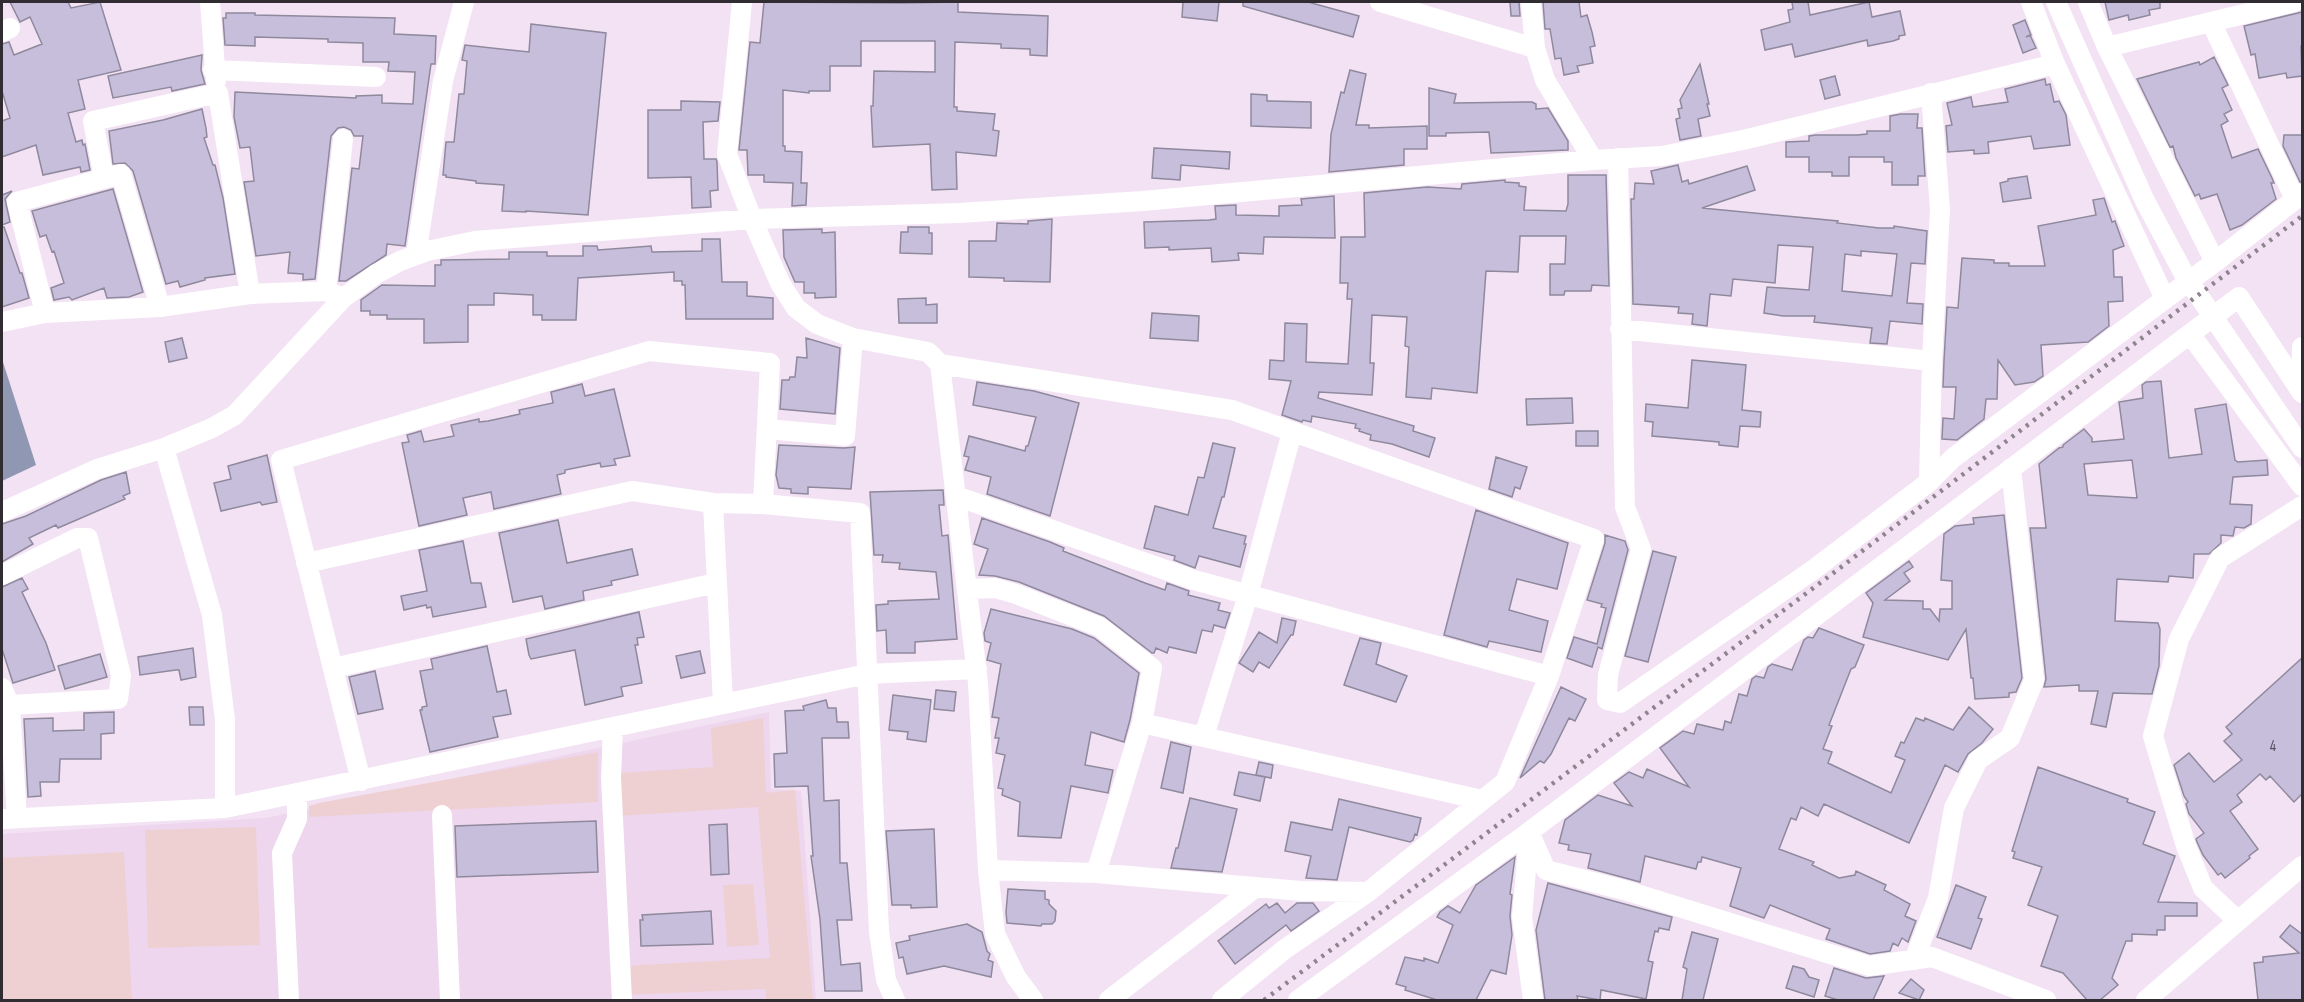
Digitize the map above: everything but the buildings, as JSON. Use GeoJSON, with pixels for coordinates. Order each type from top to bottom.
{"type":"FeatureCollection","features":[{"type":"Feature","properties":{"kind":"street"},"geometry":{"type":"LineString","coordinates":[[210,2],[213,70],[250,294]]}},
{"type":"Feature","properties":{"kind":"street"},"geometry":{"type":"LineString","coordinates":[[416,255],[442,81],[464,2]]}},
{"type":"Feature","properties":{"kind":"street"},"geometry":{"type":"LineString","coordinates":[[742,2],[727,154],[780,283],[796,308],[817,324],[854,338],[928,352],[940,364],[1232,410],[1594,539],[1549,676],[1505,782],[1368,892],[1285,949],[1222,1000]]}},
{"type":"Feature","properties":{"kind":"street"},"geometry":{"type":"LineString","coordinates":[[1380,2],[1535,48]]}},
{"type":"Feature","properties":{"kind":"street"},"geometry":{"type":"LineString","coordinates":[[1531,2],[1535,48],[1545,80],[1593,160]]}},
{"type":"Feature","properties":{"kind":"street"},"geometry":{"type":"LineString","coordinates":[[2031,2],[2055,64],[2165,299]]}},
{"type":"Feature","properties":{"kind":"street"},"geometry":{"type":"LineString","coordinates":[[2088,2],[2215,262]]}},
{"type":"Feature","properties":{"kind":"street"},"geometry":{"type":"LineString","coordinates":[[2108,47],[2294,2]]}},
{"type":"Feature","properties":{"kind":"street"},"geometry":{"type":"LineString","coordinates":[[2058,6],[2145,201],[2184,274],[2302,448]]}},
{"type":"Feature","properties":{"kind":"street"},"geometry":{"type":"LineString","coordinates":[[1618,158],[1625,507],[1641,549],[1608,675],[1607,700],[1620,703],[1813,570],[1929,482],[1953,458],[2215,262],[2299,196],[2211,22]]}},
{"type":"Feature","properties":{"kind":"street"},"geometry":{"type":"LineString","coordinates":[[2,512],[97,469],[164,448],[212,428],[235,414],[334,294],[416,255],[475,241],[752,219],[959,213],[1143,201],[1593,160],[1662,156],[1743,140],[2055,64]]}},
{"type":"Feature","properties":{"kind":"street"},"geometry":{"type":"LineString","coordinates":[[213,70],[376,77]]}},
{"type":"Feature","properties":{"kind":"street"},"geometry":{"type":"LineString","coordinates":[[104,178],[93,121],[218,93]]}},
{"type":"Feature","properties":{"kind":"street"},"geometry":{"type":"LineString","coordinates":[[1929,482],[1932,361],[1940,208],[1931,93]]}},
{"type":"Feature","properties":{"kind":"street"},"geometry":{"type":"LineString","coordinates":[[334,294],[343,139]]}},
{"type":"Feature","properties":{"kind":"street"},"geometry":{"type":"LineString","coordinates":[[45,313],[17,202],[121,174],[160,307]]}},
{"type":"Feature","properties":{"kind":"street"},"geometry":{"type":"LineString","coordinates":[[2,322],[45,313],[160,307],[250,294],[334,294]]}},
{"type":"Feature","properties":{"kind":"street"},"geometry":{"type":"LineString","coordinates":[[1298,1000],[1529,832],[2239,297],[2302,392]]}},
{"type":"Feature","properties":{"kind":"street"},"geometry":{"type":"LineString","coordinates":[[1620,329],[1932,361]]}},
{"type":"Feature","properties":{"kind":"street"},"geometry":{"type":"LineString","coordinates":[[2190,334],[2302,486]]}},
{"type":"Feature","properties":{"kind":"street"},"geometry":{"type":"LineString","coordinates":[[767,429],[845,436],[854,338]]}},
{"type":"Feature","properties":{"kind":"street"},"geometry":{"type":"LineString","coordinates":[[2302,347],[2302,392]]}},
{"type":"Feature","properties":{"kind":"street"},"geometry":{"type":"LineString","coordinates":[[361,781],[281,460],[649,351],[770,363],[763,504]]}},
{"type":"Feature","properties":{"kind":"street"},"geometry":{"type":"LineString","coordinates":[[940,364],[968,589],[982,731],[988,870],[994,934],[1016,977],[1033,1000]]}},
{"type":"Feature","properties":{"kind":"street"},"geometry":{"type":"LineString","coordinates":[[1204,736],[1248,595],[1292,432]]}},
{"type":"Feature","properties":{"kind":"street"},"geometry":{"type":"LineString","coordinates":[[164,448],[212,615],[225,720],[225,808]]}},
{"type":"Feature","properties":{"kind":"street"},"geometry":{"type":"LineString","coordinates":[[1914,960],[1938,898],[1954,808],[1978,760],[2010,738],[2034,680],[2011,468]]}},
{"type":"Feature","properties":{"kind":"street"},"geometry":{"type":"LineString","coordinates":[[306,563],[632,491],[713,503],[763,504],[860,513],[879,932],[886,980],[895,1000]]}},
{"type":"Feature","properties":{"kind":"street"},"geometry":{"type":"LineString","coordinates":[[956,496],[1194,580],[1549,676]]}},
{"type":"Feature","properties":{"kind":"street"},"geometry":{"type":"LineString","coordinates":[[713,503],[723,703]]}},
{"type":"Feature","properties":{"kind":"street"},"geometry":{"type":"LineString","coordinates":[[2238,921],[2203,888],[2186,846],[2153,735],[2179,639],[2220,558],[2302,506]]}},
{"type":"Feature","properties":{"kind":"street"},"geometry":{"type":"LineString","coordinates":[[2,575],[77,538],[88,538],[121,676],[118,699],[6,697],[10,818],[225,808],[867,674],[976,669]]}},
{"type":"Feature","properties":{"kind":"street"},"geometry":{"type":"LineString","coordinates":[[333,668],[716,583]]}},
{"type":"Feature","properties":{"kind":"street"},"geometry":{"type":"LineString","coordinates":[[968,589],[994,588],[1016,594],[1100,627],[1152,668],[1142,723],[1096,873]]}},
{"type":"Feature","properties":{"kind":"street"},"geometry":{"type":"LineString","coordinates":[[1142,723],[1482,800]]}},
{"type":"Feature","properties":{"kind":"street"},"geometry":{"type":"LineString","coordinates":[[613,727],[611,778],[622,1000]]}},
{"type":"Feature","properties":{"kind":"street"},"geometry":{"type":"LineString","coordinates":[[289,1000],[282,853],[297,819],[297,794]]}},
{"type":"Feature","properties":{"kind":"street"},"geometry":{"type":"LineString","coordinates":[[442,815],[450,1000]]}},
{"type":"Feature","properties":{"kind":"street"},"geometry":{"type":"LineString","coordinates":[[1529,832],[1546,870],[1624,890],[1869,966],[1932,957],[2046,1000]]}},
{"type":"Feature","properties":{"kind":"street"},"geometry":{"type":"LineString","coordinates":[[1529,832],[1522,917],[1533,1000]]}},
{"type":"Feature","properties":{"kind":"street"},"geometry":{"type":"LineString","coordinates":[[2146,1000],[2302,866]]}},
{"type":"Feature","properties":{"kind":"street"},"geometry":{"type":"LineString","coordinates":[[988,870],[1096,873],[1256,887],[1368,892]]}},
{"type":"Feature","properties":{"kind":"street"},"geometry":{"type":"LineString","coordinates":[[1109,1000],[1256,887]]}},
{"type":"Feature","properties":{"kind":"shaded area"},"geometry":{"type":"Polygon","coordinates":[[[769,712],[771,789],[801,791],[816,1000],[2,1000],[2,834],[266,818],[769,712]]]}},
{"type":"Feature","properties":{"kind":"shaded area"},"geometry":{"type":"Polygon","coordinates":[[[763,718],[766,793],[795,790],[813,1000],[766,1000],[766,989],[624,995],[623,966],[770,958],[758,807],[619,816],[619,773],[713,767],[711,728],[763,718]]]}},
{"type":"Feature","properties":{"kind":"shaded area"},"geometry":{"type":"Polygon","coordinates":[[[598,752],[598,802],[309,817],[309,806],[319,803],[598,752]]]}},
{"type":"Feature","properties":{"kind":"shaded area"},"geometry":{"type":"Polygon","coordinates":[[[256,827],[260,945],[148,948],[145,830],[256,827]]]}},
{"type":"Feature","properties":{"kind":"shaded area"},"geometry":{"type":"Polygon","coordinates":[[[124,852],[132,1000],[2,1000],[2,858],[124,852]]]}},
{"type":"Feature","properties":{"kind":"shaded area"},"geometry":{"type":"Polygon","coordinates":[[[753,884],[759,945],[727,947],[723,885],[753,884]]]}},
{"type":"Feature","properties":{"kind":"water"},"geometry":{"type":"Polygon","coordinates":[[[2,359],[36,465],[2,481],[2,359]]]}},
{"type":"Feature","properties":{"kind":"railway"},"geometry":{"type":"LineString","coordinates":[[1264,1000],[1836,571],[2302,216]]}}]}
